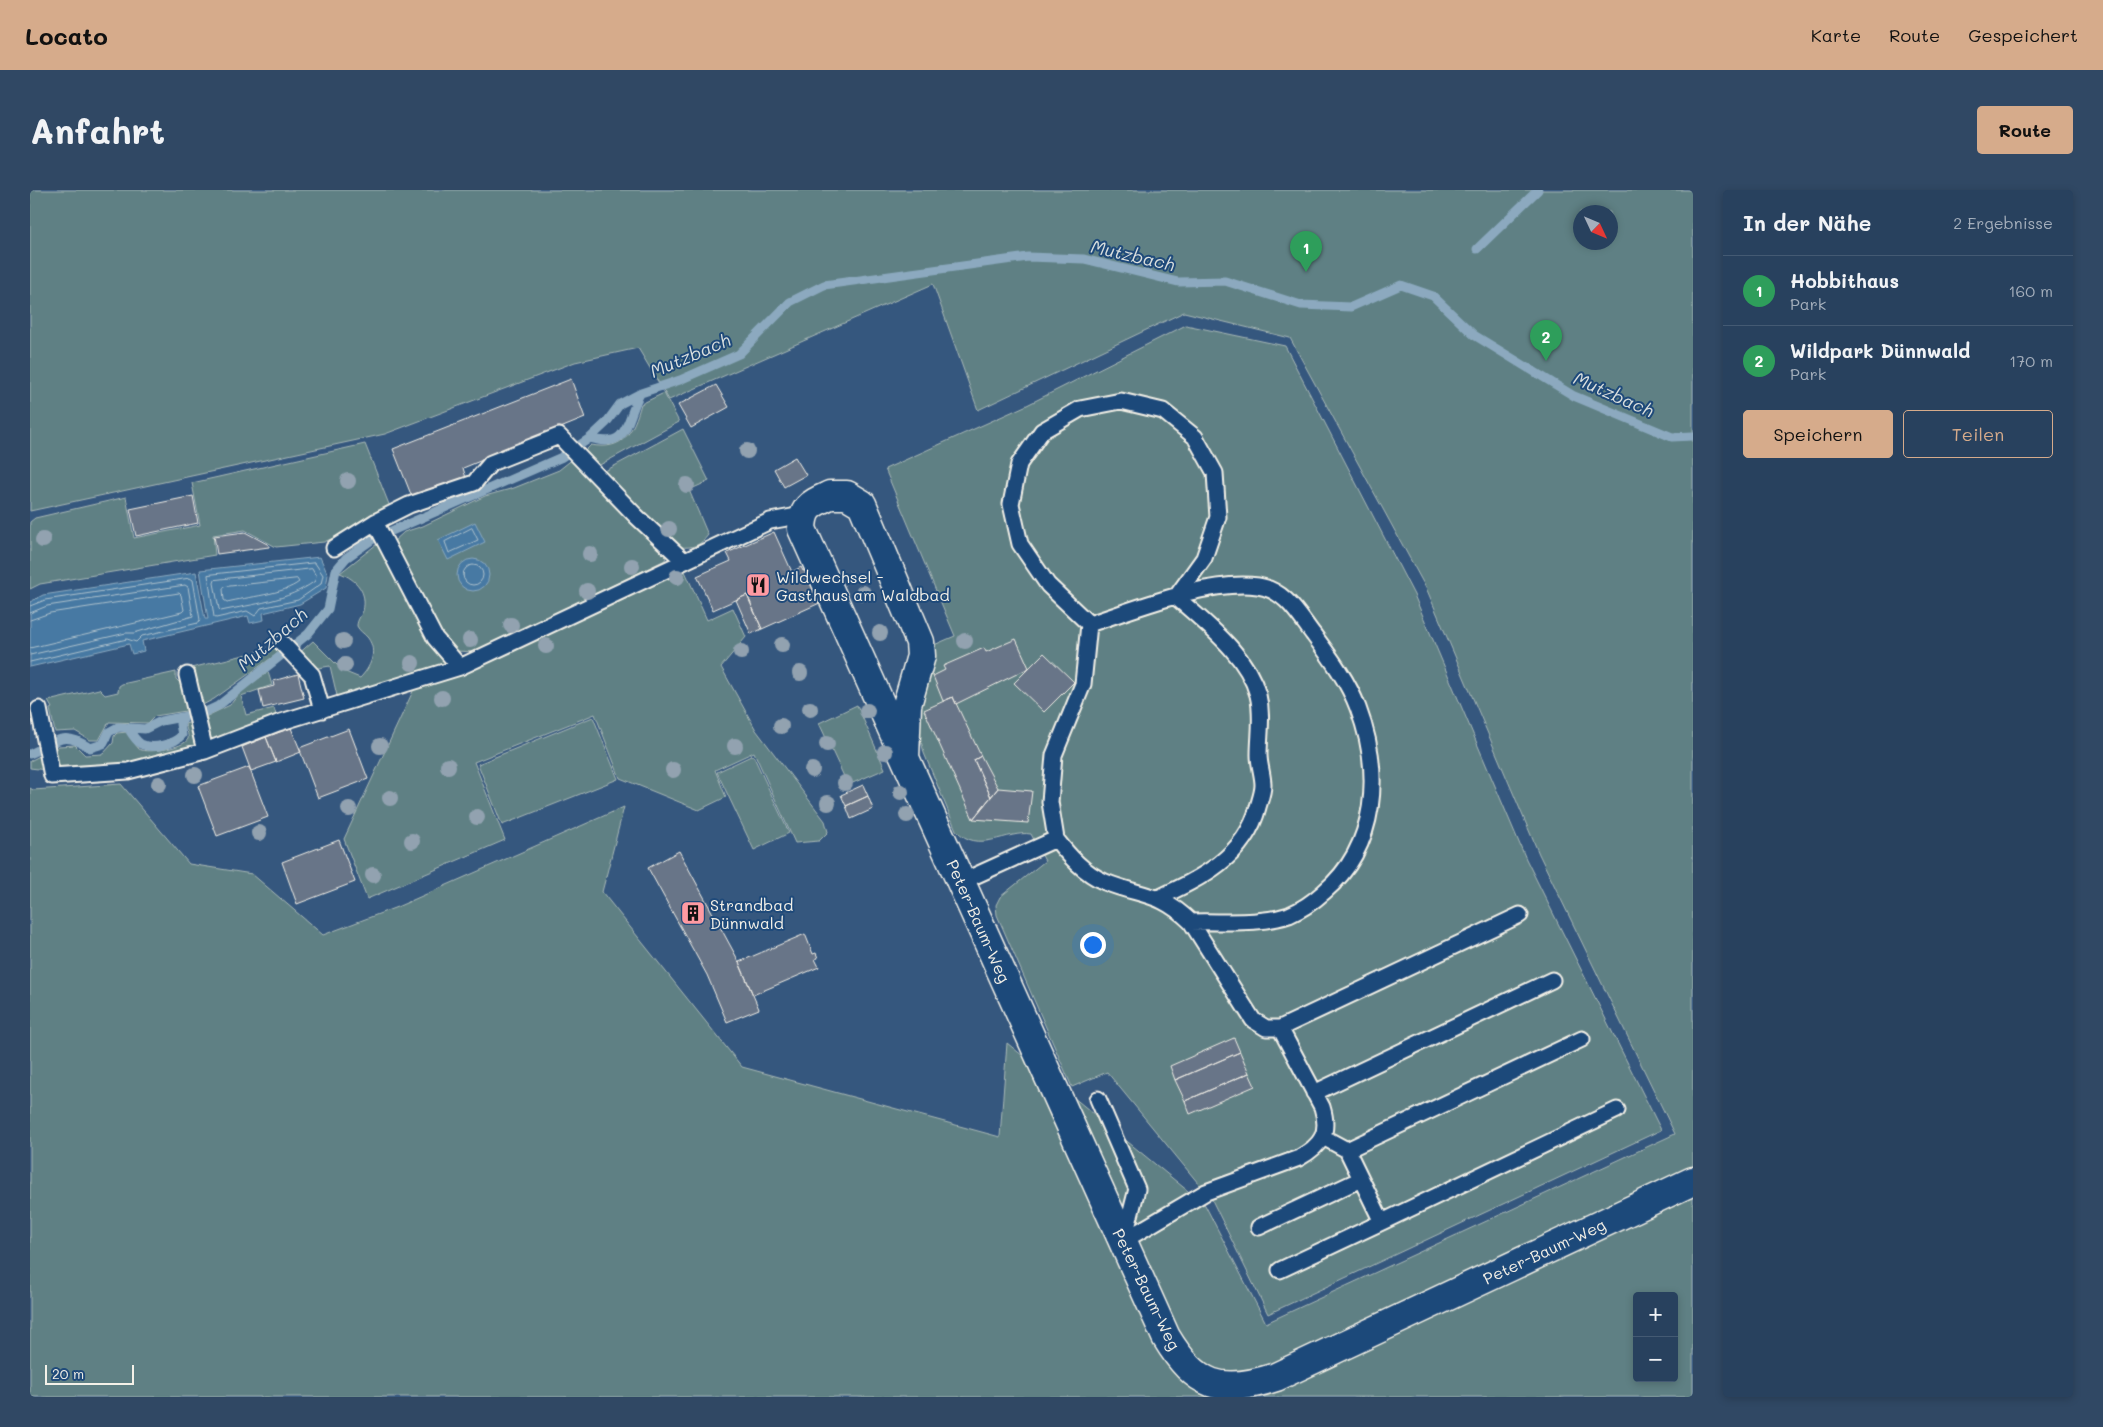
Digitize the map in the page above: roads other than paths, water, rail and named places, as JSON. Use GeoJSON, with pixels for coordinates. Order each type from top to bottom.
{"type":"FeatureCollection","features":[{"type":"Feature","properties":{"kind":"street","name":"Peter-Baum-Weg"},"geometry":{"type":"LineString","coordinates":[[905,758],[907,705],[921,656],[920,642],[862,504],[847,495],[830,495],[811,504],[803,515],[802,529],[905,758],[1123,1241],[1175,1351],[1186,1366],[1202,1378],[1220,1386],[1234,1387],[1252,1385],[1276,1377],[1693,1181]]}},
{"type":"Feature","properties":{"kind":"lane"},"geometry":{"type":"LineString","coordinates":[[1089,624],[1048,585],[1020,544],[1011,504],[1019,464],[1042,431],[1080,409],[1121,401],[1163,411],[1195,437],[1215,474],[1218,517],[1204,558],[1176,596]]}},
{"type":"Feature","properties":{"kind":"lane"},"geometry":{"type":"LineString","coordinates":[[334,548],[409,505],[474,483],[490,460],[561,437],[636,516],[684,560]]}},
{"type":"Feature","properties":{"kind":"lane"},"geometry":{"type":"LineString","coordinates":[[39,710],[52,776],[128,771],[205,751],[278,723],[460,667],[770,521],[803,515]]}},
{"type":"Feature","properties":{"kind":"lane"},"geometry":{"type":"LineString","coordinates":[[377,525],[435,638],[460,667]]}},
{"type":"Feature","properties":{"kind":"lane"},"geometry":{"type":"LineString","coordinates":[[1089,624],[1176,596],[1232,585],[1258,586],[1277,592],[1290,604],[1339,670],[1358,708],[1369,752],[1371,793],[1368,826],[1354,859],[1339,879],[1316,899],[1290,914],[1261,921],[1191,922]]}},
{"type":"Feature","properties":{"kind":"lane"},"geometry":{"type":"LineString","coordinates":[[1158,898],[1200,878],[1232,854],[1254,824],[1263,786],[1259,756],[1262,725],[1258,694],[1244,666],[1217,634],[1176,596]]}},
{"type":"Feature","properties":{"kind":"lane"},"geometry":{"type":"LineString","coordinates":[[1089,624],[1083,684],[1054,755],[1050,802],[1056,839],[1076,863],[1104,882],[1158,898],[1176,908],[1191,922],[1253,1020],[1266,1028],[1280,1028],[1520,915]]}},
{"type":"Feature","properties":{"kind":"lane"},"geometry":{"type":"LineString","coordinates":[[283,644],[312,675],[322,710]]}},
{"type":"Feature","properties":{"kind":"lane"},"geometry":{"type":"LineString","coordinates":[[187,675],[205,751]]}},
{"type":"Feature","properties":{"kind":"lane"},"geometry":{"type":"LineString","coordinates":[[961,882],[1056,839]]}},
{"type":"Feature","properties":{"kind":"lane"},"geometry":{"type":"LineString","coordinates":[[1314,1093],[1552,980]]}},
{"type":"Feature","properties":{"kind":"lane"},"geometry":{"type":"LineString","coordinates":[[1123,1241],[1206,1192],[1299,1158],[1314,1150],[1323,1137],[1326,1122],[1322,1107],[1280,1028]]}},
{"type":"Feature","properties":{"kind":"lane"},"geometry":{"type":"LineString","coordinates":[[1347,1150],[1582,1039]]}},
{"type":"Feature","properties":{"kind":"lane"},"geometry":{"type":"LineString","coordinates":[[1098,1099],[1137,1189],[1123,1241]]}},
{"type":"Feature","properties":{"kind":"lane"},"geometry":{"type":"LineString","coordinates":[[1280,1270],[1618,1110]]}},
{"type":"Feature","properties":{"kind":"lane"},"geometry":{"type":"LineString","coordinates":[[1323,1137],[1347,1150],[1382,1222]]}},
{"type":"Feature","properties":{"kind":"lane"},"geometry":{"type":"LineString","coordinates":[[1260,1227],[1361,1179]]}},
{"type":"Feature","properties":{"kind":"water"},"geometry":{"type":"Polygon","coordinates":[[[475,522],[485,542],[448,560],[438,540],[475,522]]]}},
{"type":"Feature","properties":{"kind":"water"},"geometry":{"type":"Polygon","coordinates":[[[320,557],[328,575],[326,588],[300,604],[263,613],[264,620],[250,623],[248,616],[142,641],[144,651],[132,654],[129,644],[30,667],[30,602],[43,595],[196,572],[205,619],[208,619],[200,570],[320,557]]]}},
{"type":"Feature","properties":{"kind":"water"},"geometry":{"type":"Polygon","coordinates":[[[473,559],[484,564],[489,575],[484,586],[473,591],[462,586],[457,575],[462,564],[473,559]]]}},
{"type":"Feature","properties":{"kind":"waterway"},"geometry":{"type":"LineString","coordinates":[[1477,249],[1538,190]]}},
{"type":"Feature","properties":{"kind":"waterway","name":"Mutzbach"},"geometry":{"type":"LineString","coordinates":[[30,754],[53,742],[66,738],[73,739],[90,748],[103,744],[109,732],[118,727],[145,729],[161,721],[203,713],[218,706],[308,634],[328,609],[336,570],[346,558],[373,539],[562,457],[590,438],[606,423],[620,404],[641,393],[680,380],[739,354],[790,302],[824,285],[1028,257],[1084,259],[1178,282],[1225,281],[1301,305],[1351,307],[1401,285],[1433,296],[1474,335],[1574,396],[1672,437],[1693,436]]}},
{"type":"Feature","properties":{"kind":"waterway","name":"Mutzbach"},"geometry":{"type":"LineString","coordinates":[[590,438],[603,441],[613,440],[620,436],[629,422],[640,394]]}},
{"type":"Feature","properties":{"kind":"waterway","name":"Mutzbach"},"geometry":{"type":"LineString","coordinates":[[128,728],[135,739],[141,744],[146,746],[163,745],[174,741],[182,735],[180,724],[185,717]]}},
{"type":"Feature","properties":{"kind":"place","name":"Hobbithaus"},"geometry":{"type":"Point","coordinates":[1306,272]}},
{"type":"Feature","properties":{"kind":"place","name":"Wildpark Dünnwald"},"geometry":{"type":"Point","coordinates":[1546,361]}},
{"type":"Feature","properties":{"kind":"place","name":"Wildwechsel - Gasthaus am Waldbad"},"geometry":{"type":"Point","coordinates":[758,585]}},
{"type":"Feature","properties":{"kind":"place","name":"Strandbad Dünnwald"},"geometry":{"type":"Point","coordinates":[693,913]}}]}
